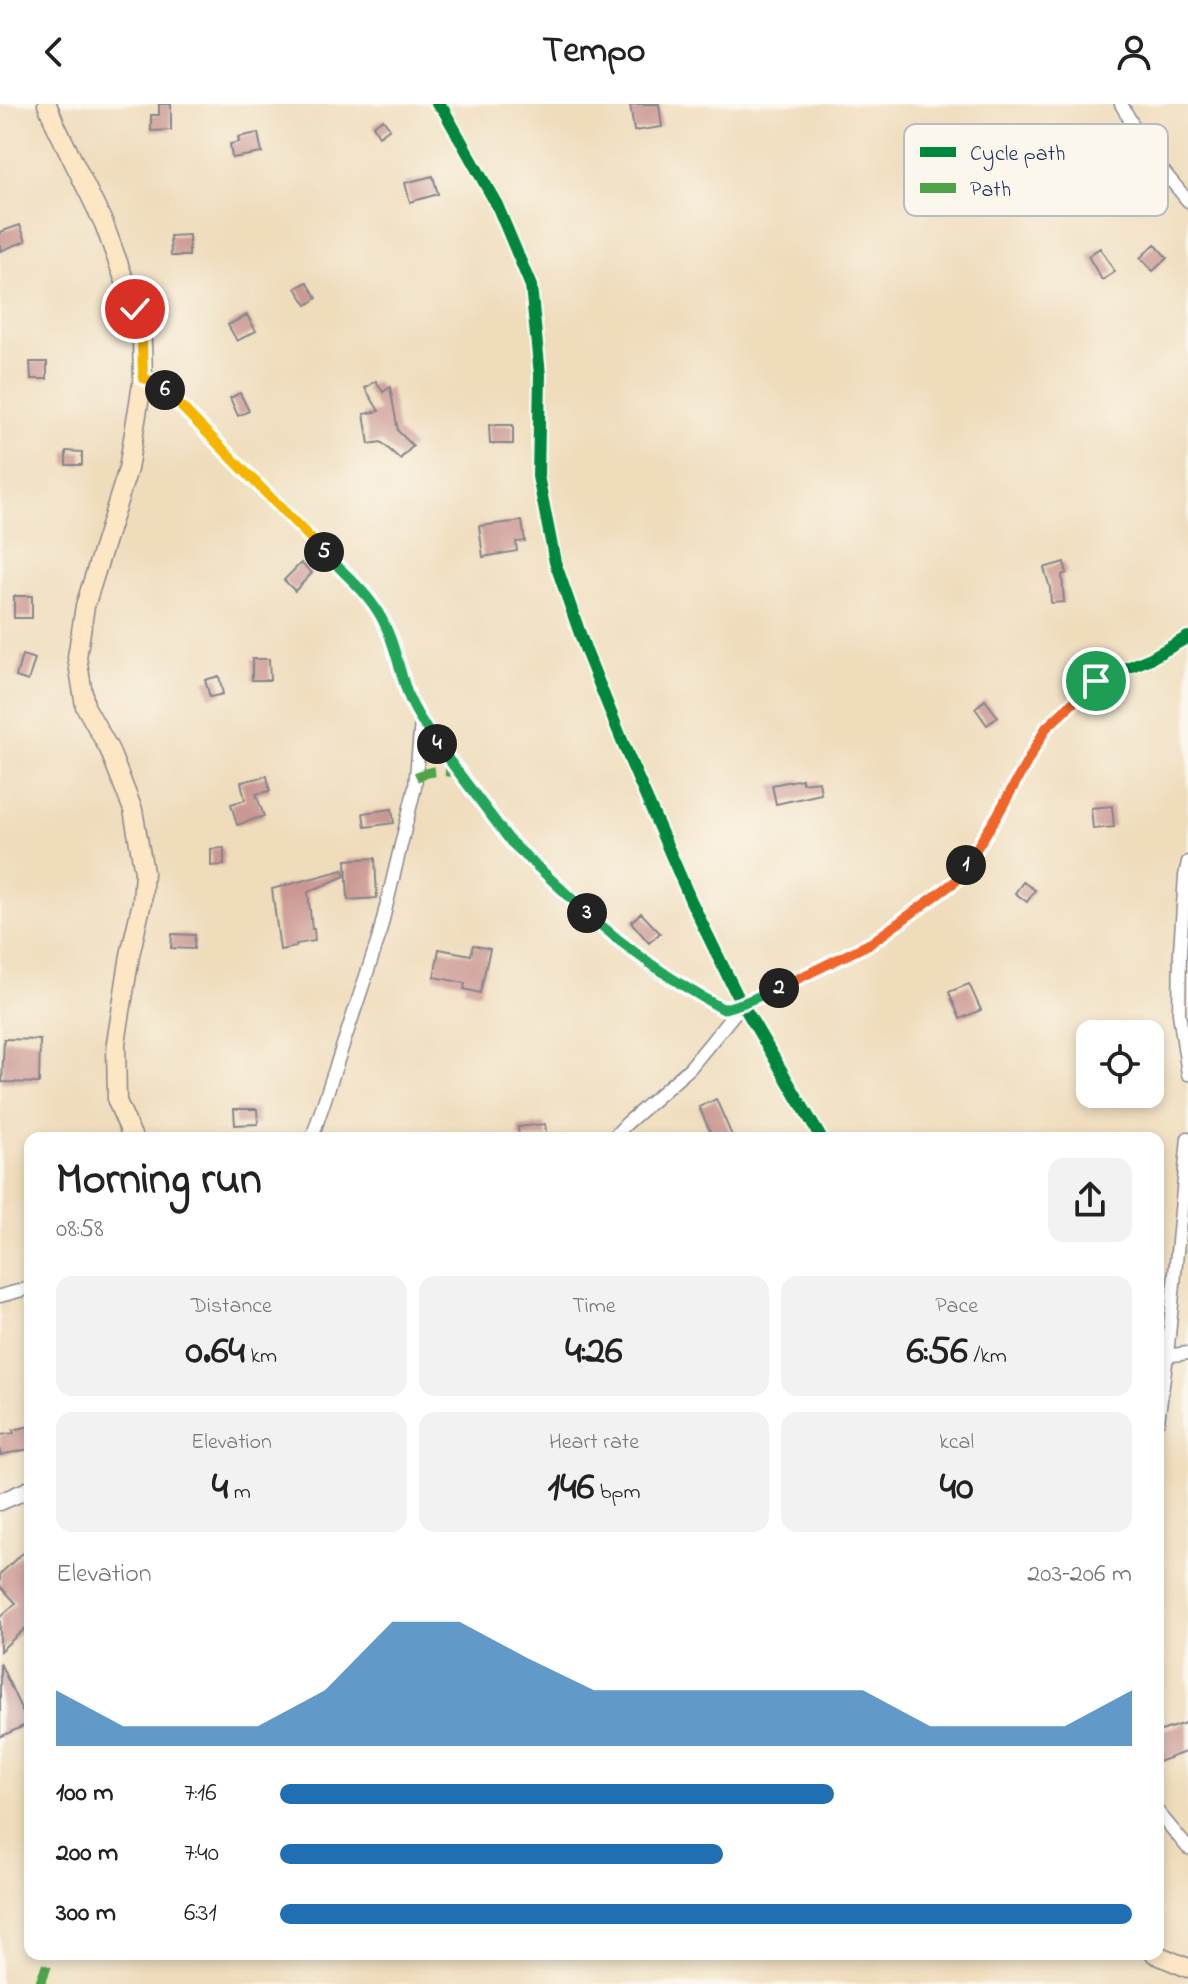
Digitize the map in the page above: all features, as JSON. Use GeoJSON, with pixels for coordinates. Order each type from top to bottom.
{"type":"FeatureCollection","features":[{"type":"Feature","properties":{"kind":"main road"},"geometry":{"type":"LineString","coordinates":[[47,104],[104,224],[135,309],[142,342],[143,378],[128,469],[85,606],[77,657],[85,706],[109,749],[133,810],[144,872],[142,902],[116,1043],[117,1101],[130,1132]]}},
{"type":"Feature","properties":{"kind":"main road"},"geometry":{"type":"LineString","coordinates":[[1164,1958],[1188,1968]]}},
{"type":"Feature","properties":{"kind":"street"},"geometry":{"type":"LineString","coordinates":[[437,104],[443,109],[497,205],[531,286],[540,375],[538,476],[555,562],[586,651],[691,901],[736,993],[818,1132]]}},
{"type":"Feature","properties":{"kind":"street"},"geometry":{"type":"LineString","coordinates":[[1121,104],[1132,124]]}},
{"type":"Feature","properties":{"kind":"street"},"geometry":{"type":"LineString","coordinates":[[1168,177],[1188,201]]}},
{"type":"Feature","properties":{"kind":"street"},"geometry":{"type":"LineString","coordinates":[[143,378],[158,383],[364,592],[392,640],[408,696],[421,721],[511,842],[611,934],[657,970],[723,1009],[781,987],[871,943],[956,881],[1046,728],[1096,681],[1151,658],[1188,637]]}},
{"type":"Feature","properties":{"kind":"street"},"geometry":{"type":"LineString","coordinates":[[314,1132],[378,940],[415,787],[421,721]]}},
{"type":"Feature","properties":{"kind":"street"},"geometry":{"type":"LineString","coordinates":[[1188,862],[1180,951],[1179,1013],[1188,1074]]}},
{"type":"Feature","properties":{"kind":"street"},"geometry":{"type":"LineString","coordinates":[[619,1132],[690,1068],[743,1003]]}},
{"type":"Feature","properties":{"kind":"street"},"geometry":{"type":"LineString","coordinates":[[1164,1339],[1188,1138]]}},
{"type":"Feature","properties":{"kind":"street"},"geometry":{"type":"LineString","coordinates":[[0,1296],[24,1290]]}},
{"type":"Feature","properties":{"kind":"street"},"geometry":{"type":"LineString","coordinates":[[1164,1356],[1188,1353]]}},
{"type":"Feature","properties":{"kind":"street"},"geometry":{"type":"LineString","coordinates":[[0,1502],[24,1492]]}},
{"type":"Feature","properties":{"kind":"street"},"geometry":{"type":"LineString","coordinates":[[1164,1819],[1188,1848]]}},
{"type":"Feature","properties":{"kind":"building"},"geometry":{"type":"Polygon","coordinates":[[[159,104],[171,104],[171,130],[151,131],[151,115],[159,115],[159,104]]]}},
{"type":"Feature","properties":{"kind":"building"},"geometry":{"type":"Polygon","coordinates":[[[630,104],[659,104],[662,127],[634,131],[630,104]]]}},
{"type":"Feature","properties":{"kind":"building"},"geometry":{"type":"Polygon","coordinates":[[[383,119],[390,128],[379,136],[373,126],[383,119]]]}},
{"type":"Feature","properties":{"kind":"building"},"geometry":{"type":"Polygon","coordinates":[[[258,133],[262,153],[232,158],[230,144],[239,142],[238,137],[258,133]]]}},
{"type":"Feature","properties":{"kind":"building"},"geometry":{"type":"Polygon","coordinates":[[[433,176],[438,194],[410,202],[405,183],[433,176]]]}},
{"type":"Feature","properties":{"kind":"building"},"geometry":{"type":"Polygon","coordinates":[[[20,225],[26,241],[0,251],[0,232],[20,225]]]}},
{"type":"Feature","properties":{"kind":"building"},"geometry":{"type":"Polygon","coordinates":[[[189,235],[189,256],[171,256],[170,236],[189,235]]]}},
{"type":"Feature","properties":{"kind":"building"},"geometry":{"type":"Polygon","coordinates":[[[1155,244],[1167,258],[1153,271],[1140,258],[1155,244]]]}},
{"type":"Feature","properties":{"kind":"building"},"geometry":{"type":"Polygon","coordinates":[[[1100,248],[1115,272],[1102,280],[1088,256],[1100,248]]]}},
{"type":"Feature","properties":{"kind":"building"},"geometry":{"type":"Polygon","coordinates":[[[307,282],[317,298],[307,305],[296,288],[307,282]]]}},
{"type":"Feature","properties":{"kind":"building"},"geometry":{"type":"Polygon","coordinates":[[[247,315],[256,331],[237,341],[228,325],[247,315]]]}},
{"type":"Feature","properties":{"kind":"building"},"geometry":{"type":"Polygon","coordinates":[[[30,362],[47,362],[47,379],[31,379],[30,362]]]}},
{"type":"Feature","properties":{"kind":"building"},"geometry":{"type":"Polygon","coordinates":[[[376,381],[383,392],[390,387],[398,431],[413,446],[400,459],[381,442],[369,444],[364,414],[379,411],[365,388],[376,381]]]}},
{"type":"Feature","properties":{"kind":"building"},"geometry":{"type":"Polygon","coordinates":[[[240,393],[249,411],[238,416],[230,398],[240,393]]]}},
{"type":"Feature","properties":{"kind":"building"},"geometry":{"type":"Polygon","coordinates":[[[489,425],[513,425],[513,444],[490,444],[489,425]]]}},
{"type":"Feature","properties":{"kind":"building"},"geometry":{"type":"Polygon","coordinates":[[[66,451],[82,452],[82,465],[66,465],[66,451]]]}},
{"type":"Feature","properties":{"kind":"building"},"geometry":{"type":"Polygon","coordinates":[[[522,521],[525,541],[516,542],[517,551],[483,557],[479,526],[522,521]]]}},
{"type":"Feature","properties":{"kind":"building"},"geometry":{"type":"Polygon","coordinates":[[[1064,562],[1067,573],[1062,575],[1064,602],[1051,603],[1044,568],[1064,562]]]}},
{"type":"Feature","properties":{"kind":"building"},"geometry":{"type":"Polygon","coordinates":[[[301,563],[312,573],[295,591],[284,580],[301,563]]]}},
{"type":"Feature","properties":{"kind":"building"},"geometry":{"type":"Polygon","coordinates":[[[14,596],[32,596],[32,618],[14,618],[14,596]]]}},
{"type":"Feature","properties":{"kind":"building"},"geometry":{"type":"Polygon","coordinates":[[[22,655],[35,659],[28,681],[16,677],[22,655]]]}},
{"type":"Feature","properties":{"kind":"building"},"geometry":{"type":"Polygon","coordinates":[[[252,659],[269,659],[270,680],[252,680],[252,659]]]}},
{"type":"Feature","properties":{"kind":"building"},"geometry":{"type":"Polygon","coordinates":[[[219,676],[223,694],[210,697],[205,680],[219,676]]]}},
{"type":"Feature","properties":{"kind":"building"},"geometry":{"type":"Polygon","coordinates":[[[985,700],[998,717],[987,725],[975,708],[985,700]]]}},
{"type":"Feature","properties":{"kind":"building"},"geometry":{"type":"Polygon","coordinates":[[[267,776],[270,791],[256,794],[264,816],[237,825],[231,804],[245,800],[241,782],[267,776]]]}},
{"type":"Feature","properties":{"kind":"building"},"geometry":{"type":"Polygon","coordinates":[[[802,779],[802,783],[819,781],[821,794],[776,804],[772,785],[802,779]]]}},
{"type":"Feature","properties":{"kind":"building"},"geometry":{"type":"Polygon","coordinates":[[[1112,806],[1114,827],[1093,829],[1091,808],[1112,806]]]}},
{"type":"Feature","properties":{"kind":"building"},"geometry":{"type":"Polygon","coordinates":[[[392,809],[394,823],[365,827],[363,813],[392,809]]]}},
{"type":"Feature","properties":{"kind":"building"},"geometry":{"type":"Polygon","coordinates":[[[224,848],[224,865],[211,866],[211,849],[224,848]]]}},
{"type":"Feature","properties":{"kind":"building"},"geometry":{"type":"Polygon","coordinates":[[[375,858],[377,898],[348,900],[346,860],[375,858]]]}},
{"type":"Feature","properties":{"kind":"building"},"geometry":{"type":"Polygon","coordinates":[[[343,870],[345,876],[308,892],[315,941],[280,950],[272,889],[343,870]]]}},
{"type":"Feature","properties":{"kind":"building"},"geometry":{"type":"Polygon","coordinates":[[[1023,882],[1035,890],[1027,902],[1015,893],[1023,882]]]}},
{"type":"Feature","properties":{"kind":"building"},"geometry":{"type":"Polygon","coordinates":[[[641,913],[660,933],[649,943],[631,922],[641,913]]]}},
{"type":"Feature","properties":{"kind":"building"},"geometry":{"type":"Polygon","coordinates":[[[172,934],[195,935],[194,949],[171,948],[172,934]]]}},
{"type":"Feature","properties":{"kind":"building"},"geometry":{"type":"Polygon","coordinates":[[[473,945],[490,949],[480,993],[464,989],[465,983],[434,977],[439,949],[471,955],[473,945]]]}},
{"type":"Feature","properties":{"kind":"building"},"geometry":{"type":"Polygon","coordinates":[[[969,984],[981,1010],[960,1019],[949,992],[969,984]]]}},
{"type":"Feature","properties":{"kind":"building"},"geometry":{"type":"Polygon","coordinates":[[[4,1039],[40,1040],[39,1083],[2,1082],[4,1039]]]}},
{"type":"Feature","properties":{"kind":"building"},"geometry":{"type":"Polygon","coordinates":[[[716,1099],[730,1132],[710,1132],[699,1107],[716,1099]]]}},
{"type":"Feature","properties":{"kind":"building"},"geometry":{"type":"Polygon","coordinates":[[[234,1109],[257,1109],[258,1124],[235,1125],[234,1109]]]}},
{"type":"Feature","properties":{"kind":"building"},"geometry":{"type":"Polygon","coordinates":[[[545,1124],[546,1132],[518,1132],[518,1127],[545,1124]]]}},
{"type":"Feature","properties":{"kind":"building"},"geometry":{"type":"Polygon","coordinates":[[[24,1427],[24,1450],[0,1455],[0,1435],[14,1433],[13,1430],[24,1427]]]}},
{"type":"Feature","properties":{"kind":"building"},"geometry":{"type":"Polygon","coordinates":[[[24,1553],[24,1629],[0,1651],[0,1617],[16,1603],[0,1586],[0,1574],[24,1553]]]}},
{"type":"Feature","properties":{"kind":"building"},"geometry":{"type":"Polygon","coordinates":[[[0,1663],[24,1715],[24,1726],[0,1737],[0,1663]]]}},
{"type":"Feature","properties":{"kind":"building"},"geometry":{"type":"Polygon","coordinates":[[[1188,1722],[1188,1751],[1164,1760],[1164,1730],[1188,1722]]]}},
{"type":"Feature","properties":{"kind":"marked path"},"geometry":{"type":"LineString","coordinates":[[416,777],[437,771],[459,773]]}},
{"type":"Feature","properties":{"kind":"marked path"},"geometry":{"type":"LineString","coordinates":[[40,1984],[49,1960]]}},
{"type":"Feature","properties":{"kind":"cycle path"},"geometry":{"type":"LineString","coordinates":[[437,104],[443,109],[497,205],[531,286],[540,375],[538,476],[555,562],[586,651],[691,901],[736,993],[817,1132]]}},
{"type":"Feature","properties":{"kind":"cycle path"},"geometry":{"type":"LineString","coordinates":[[143,378],[158,383],[364,592],[392,640],[408,696],[421,721],[511,842],[611,934],[657,970],[723,1009],[781,987],[871,943],[956,881],[1046,728],[1096,681],[1151,658],[1188,637]]}},
{"type":"Feature","properties":{"kind":"route"},"geometry":{"type":"LineString","coordinates":[[135,309],[142,342],[143,378],[158,383],[364,592],[392,640],[408,696],[421,721],[511,842],[611,934],[657,970],[723,1009],[781,987],[871,943],[956,881],[1046,728],[1096,681]]}}]}
